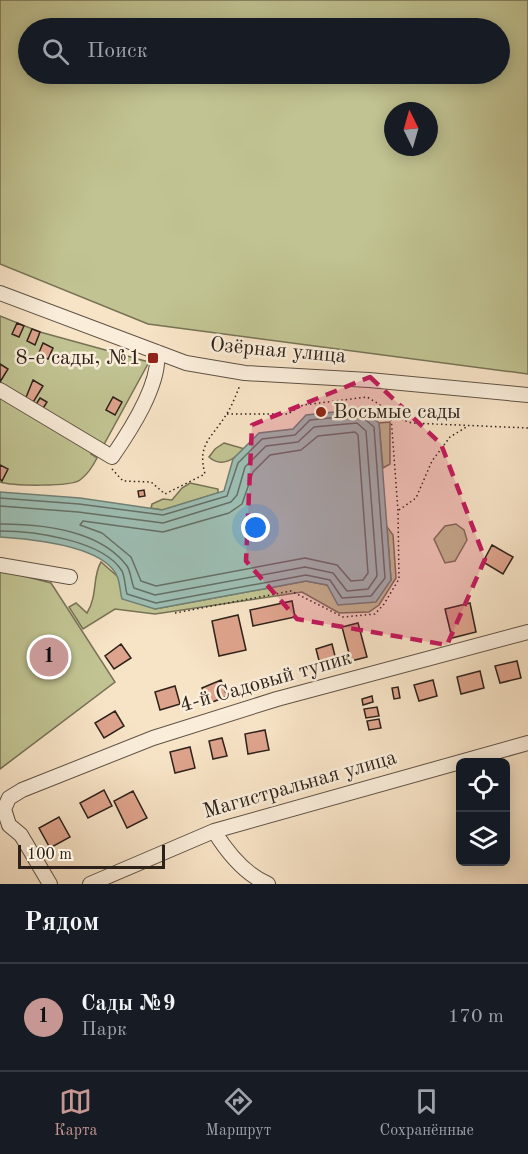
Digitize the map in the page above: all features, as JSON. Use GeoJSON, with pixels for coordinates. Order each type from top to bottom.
{"type":"FeatureCollection","features":[{"type":"Feature","properties":{"kind":"street","name":"Озёрная улица"},"geometry":{"type":"LineString","coordinates":[[0,293],[186,363],[245,373],[369,380],[528,395]]}},
{"type":"Feature","properties":{"kind":"street"},"geometry":{"type":"LineString","coordinates":[[0,390],[112,457],[154,381],[158,364],[157,352]]}},
{"type":"Feature","properties":{"kind":"street"},"geometry":{"type":"LineString","coordinates":[[0,565],[70,577]]}},
{"type":"Feature","properties":{"kind":"street","name":"4-й Садовый тупик"},"geometry":{"type":"LineString","coordinates":[[50,884],[21,835],[9,825],[4,809],[9,798],[22,790],[153,738],[276,699],[528,632]]}},
{"type":"Feature","properties":{"kind":"street","name":"Магистральная улица"},"geometry":{"type":"LineString","coordinates":[[90,884],[214,831],[528,743]]}},
{"type":"Feature","properties":{"kind":"street"},"geometry":{"type":"LineString","coordinates":[[214,831],[227,853],[259,880],[268,884]]}},
{"type":"Feature","properties":{"kind":"path"},"geometry":{"type":"LineString","coordinates":[[112,457],[112,470],[123,481],[150,482],[165,494],[205,474],[201,459],[203,447],[227,414],[245,373]]}},
{"type":"Feature","properties":{"kind":"path"},"geometry":{"type":"LineString","coordinates":[[227,414],[288,414],[303,405],[367,397],[379,404],[391,416],[412,423],[528,428]]}},
{"type":"Feature","properties":{"kind":"path"},"geometry":{"type":"LineString","coordinates":[[175,613],[291,591],[343,617],[375,614],[399,579],[398,511],[391,416]]}},
{"type":"Feature","properties":{"kind":"path"},"geometry":{"type":"LineString","coordinates":[[398,511],[416,498],[432,461],[450,438],[468,425]]}},
{"type":"Feature","properties":{"kind":"highlighted area"},"geometry":{"type":"Polygon","coordinates":[[[370,377],[441,444],[485,559],[447,645],[297,619],[246,561],[252,425],[370,377]]]}},
{"type":"Feature","properties":{"kind":"green space"},"geometry":{"type":"Polygon","coordinates":[[[0,0],[528,0],[528,374],[148,324],[0,264],[0,0]]]}},
{"type":"Feature","properties":{"kind":"green space"},"geometry":{"type":"Polygon","coordinates":[[[0,316],[40,332],[149,362],[102,448],[95,445],[91,454],[97,458],[80,480],[65,484],[41,485],[0,482],[0,316]]]}},
{"type":"Feature","properties":{"kind":"green space"},"geometry":{"type":"Polygon","coordinates":[[[390,422],[390,464],[383,468],[379,423],[390,422]]]}},
{"type":"Feature","properties":{"kind":"green space"},"geometry":{"type":"Polygon","coordinates":[[[224,443],[245,449],[228,461],[219,462],[209,457],[224,443]]]}},
{"type":"Feature","properties":{"kind":"green space"},"geometry":{"type":"Polygon","coordinates":[[[190,483],[218,489],[218,493],[163,510],[151,508],[152,504],[163,499],[172,500],[182,488],[190,483]]]}},
{"type":"Feature","properties":{"kind":"green space"},"geometry":{"type":"Polygon","coordinates":[[[456,524],[464,530],[467,540],[455,561],[445,563],[434,539],[445,526],[456,524]]]}},
{"type":"Feature","properties":{"kind":"green space"},"geometry":{"type":"Polygon","coordinates":[[[387,527],[393,535],[396,578],[379,605],[369,612],[339,613],[302,592],[155,614],[115,609],[83,629],[69,607],[76,603],[87,613],[93,600],[101,562],[155,609],[306,581],[327,585],[391,580],[387,527]]]}},
{"type":"Feature","properties":{"kind":"green space"},"geometry":{"type":"Polygon","coordinates":[[[0,570],[51,583],[115,682],[0,769],[0,570]]]}},
{"type":"Feature","properties":{"kind":"water"},"geometry":{"type":"Polygon","coordinates":[[[362,409],[379,423],[391,580],[376,602],[338,605],[327,585],[306,581],[155,609],[122,599],[117,576],[97,557],[47,542],[0,537],[0,492],[80,498],[162,510],[224,491],[233,459],[259,433],[293,429],[306,415],[362,409]]]}},
{"type":"Feature","properties":{"kind":"building"},"geometry":{"type":"Polygon","coordinates":[[[17,323],[24,326],[19,337],[12,334],[17,323]]]}},
{"type":"Feature","properties":{"kind":"building"},"geometry":{"type":"Polygon","coordinates":[[[32,329],[40,332],[35,345],[27,341],[32,329]]]}},
{"type":"Feature","properties":{"kind":"building"},"geometry":{"type":"Polygon","coordinates":[[[43,343],[53,348],[48,359],[38,355],[43,343]]]}},
{"type":"Feature","properties":{"kind":"building"},"geometry":{"type":"Polygon","coordinates":[[[0,364],[8,369],[0,382],[0,364]]]}},
{"type":"Feature","properties":{"kind":"building"},"geometry":{"type":"Polygon","coordinates":[[[33,380],[43,386],[32,404],[25,400],[33,380]]]}},
{"type":"Feature","properties":{"kind":"building"},"geometry":{"type":"Polygon","coordinates":[[[113,397],[122,402],[115,415],[106,410],[113,397]]]}},
{"type":"Feature","properties":{"kind":"building"},"geometry":{"type":"Polygon","coordinates":[[[40,398],[47,402],[42,410],[35,406],[40,398]]]}},
{"type":"Feature","properties":{"kind":"building"},"geometry":{"type":"Polygon","coordinates":[[[0,465],[8,469],[2,481],[0,479],[0,465]]]}},
{"type":"Feature","properties":{"kind":"building"},"geometry":{"type":"Polygon","coordinates":[[[144,490],[145,496],[139,497],[138,491],[144,490]]]}},
{"type":"Feature","properties":{"kind":"building"},"geometry":{"type":"Polygon","coordinates":[[[492,545],[513,557],[503,574],[483,562],[492,545]]]}},
{"type":"Feature","properties":{"kind":"building"},"geometry":{"type":"Polygon","coordinates":[[[292,601],[295,617],[253,626],[250,610],[292,601]]]}},
{"type":"Feature","properties":{"kind":"building"},"geometry":{"type":"Polygon","coordinates":[[[470,603],[476,632],[452,638],[445,609],[470,603]]]}},
{"type":"Feature","properties":{"kind":"building"},"geometry":{"type":"Polygon","coordinates":[[[238,615],[246,650],[219,656],[212,621],[238,615]]]}},
{"type":"Feature","properties":{"kind":"building"},"geometry":{"type":"Polygon","coordinates":[[[358,623],[367,657],[351,661],[342,627],[358,623]]]}},
{"type":"Feature","properties":{"kind":"building"},"geometry":{"type":"Polygon","coordinates":[[[121,644],[131,658],[114,669],[105,656],[121,644]]]}},
{"type":"Feature","properties":{"kind":"building"},"geometry":{"type":"Polygon","coordinates":[[[332,644],[337,664],[321,668],[316,649],[332,644]]]}},
{"type":"Feature","properties":{"kind":"building"},"geometry":{"type":"Polygon","coordinates":[[[517,661],[521,678],[500,683],[495,666],[517,661]]]}},
{"type":"Feature","properties":{"kind":"building"},"geometry":{"type":"Polygon","coordinates":[[[480,671],[484,688],[461,694],[457,677],[480,671]]]}},
{"type":"Feature","properties":{"kind":"building"},"geometry":{"type":"Polygon","coordinates":[[[221,680],[227,696],[208,704],[202,688],[221,680]]]}},
{"type":"Feature","properties":{"kind":"building"},"geometry":{"type":"Polygon","coordinates":[[[433,680],[437,696],[419,701],[414,685],[433,680]]]}},
{"type":"Feature","properties":{"kind":"building"},"geometry":{"type":"Polygon","coordinates":[[[175,686],[180,704],[160,710],[155,692],[175,686]]]}},
{"type":"Feature","properties":{"kind":"building"},"geometry":{"type":"Polygon","coordinates":[[[398,687],[400,698],[394,699],[392,688],[398,687]]]}},
{"type":"Feature","properties":{"kind":"building"},"geometry":{"type":"Polygon","coordinates":[[[372,696],[373,702],[363,705],[362,699],[372,696]]]}},
{"type":"Feature","properties":{"kind":"building"},"geometry":{"type":"Polygon","coordinates":[[[377,707],[379,716],[366,718],[364,709],[377,707]]]}},
{"type":"Feature","properties":{"kind":"building"},"geometry":{"type":"Polygon","coordinates":[[[115,711],[124,726],[104,738],[95,723],[115,711]]]}},
{"type":"Feature","properties":{"kind":"building"},"geometry":{"type":"Polygon","coordinates":[[[379,719],[381,728],[369,730],[367,721],[379,719]]]}},
{"type":"Feature","properties":{"kind":"building"},"geometry":{"type":"Polygon","coordinates":[[[265,730],[269,750],[248,754],[245,734],[265,730]]]}},
{"type":"Feature","properties":{"kind":"building"},"geometry":{"type":"Polygon","coordinates":[[[222,738],[227,756],[213,759],[209,741],[222,738]]]}},
{"type":"Feature","properties":{"kind":"building"},"geometry":{"type":"Polygon","coordinates":[[[190,747],[195,768],[175,773],[170,752],[190,747]]]}},
{"type":"Feature","properties":{"kind":"building"},"geometry":{"type":"Polygon","coordinates":[[[104,790],[112,806],[88,818],[80,803],[104,790]]]}},
{"type":"Feature","properties":{"kind":"building"},"geometry":{"type":"Polygon","coordinates":[[[133,791],[147,818],[127,828],[114,801],[133,791]]]}},
{"type":"Feature","properties":{"kind":"building"},"geometry":{"type":"Polygon","coordinates":[[[59,817],[70,837],[50,848],[39,828],[59,817]]]}},
{"type":"Feature","properties":{"kind":"place","name":"8-е сады, №1"},"geometry":{"type":"Point","coordinates":[153,358]}},
{"type":"Feature","properties":{"kind":"place","name":"Восьмые сады"},"geometry":{"type":"Point","coordinates":[321,412]}},
{"type":"Feature","properties":{"kind":"place","name":"Сады №9"},"geometry":{"type":"Point","coordinates":[49,657]}}]}
